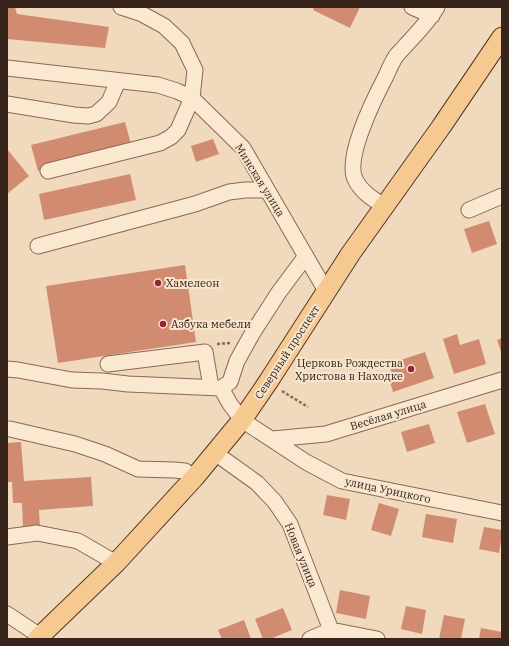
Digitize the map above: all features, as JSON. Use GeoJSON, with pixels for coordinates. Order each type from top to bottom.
{"type":"FeatureCollection","features":[{"type":"Feature","properties":{"kind":"main road","name":"Северный проспект"},"geometry":{"type":"LineString","coordinates":[[39,637],[116,563],[194,478],[242,420],[351,253],[441,127],[502,37]]}},
{"type":"Feature","properties":{"kind":"street"},"geometry":{"type":"LineString","coordinates":[[48,172],[160,143],[171,138],[178,130],[192,98],[195,70],[182,43],[164,26],[142,14],[121,7]]}},
{"type":"Feature","properties":{"kind":"street"},"geometry":{"type":"LineString","coordinates":[[384,206],[368,195],[360,186],[355,178],[353,165],[362,130],[376,96],[396,56],[434,11],[412,7]]}},
{"type":"Feature","properties":{"kind":"street","name":"Минская улица"},"geometry":{"type":"LineString","coordinates":[[7,68],[158,85],[192,98],[243,148],[326,291]]}},
{"type":"Feature","properties":{"kind":"street"},"geometry":{"type":"LineString","coordinates":[[7,104],[88,116],[96,114],[109,102],[118,81]]}},
{"type":"Feature","properties":{"kind":"street"},"geometry":{"type":"LineString","coordinates":[[38,246],[195,204],[229,192],[267,190]]}},
{"type":"Feature","properties":{"kind":"street"},"geometry":{"type":"LineString","coordinates":[[468,210],[502,196]]}},
{"type":"Feature","properties":{"kind":"street"},"geometry":{"type":"LineString","coordinates":[[7,370],[18,370],[72,380],[216,388],[230,382],[237,361],[252,334],[279,292],[306,256]]}},
{"type":"Feature","properties":{"kind":"street"},"geometry":{"type":"LineString","coordinates":[[108,364],[204,352],[216,388],[242,420]]}},
{"type":"Feature","properties":{"kind":"street","name":"Весёлая улица"},"geometry":{"type":"LineString","coordinates":[[272,439],[326,434],[502,380]]}},
{"type":"Feature","properties":{"kind":"street","name":"улица Урицкого"},"geometry":{"type":"LineString","coordinates":[[242,420],[306,462],[342,481],[502,513]]}},
{"type":"Feature","properties":{"kind":"street"},"geometry":{"type":"LineString","coordinates":[[10,429],[75,444],[105,454],[138,468],[184,471],[194,478]]}},
{"type":"Feature","properties":{"kind":"street","name":"Новая улица"},"geometry":{"type":"LineString","coordinates":[[214,453],[257,482],[275,502],[290,524],[332,634]]}},
{"type":"Feature","properties":{"kind":"street"},"geometry":{"type":"LineString","coordinates":[[7,537],[37,533],[78,541],[116,563]]}},
{"type":"Feature","properties":{"kind":"street"},"geometry":{"type":"LineString","coordinates":[[7,614],[39,637]]}},
{"type":"Feature","properties":{"kind":"street"},"geometry":{"type":"LineString","coordinates":[[310,639],[332,634],[377,639]]}},
{"type":"Feature","properties":{"kind":"building"},"geometry":{"type":"Polygon","coordinates":[[[7,7],[15,7],[17,14],[109,27],[105,48],[7,39],[7,7]]]}},
{"type":"Feature","properties":{"kind":"building"},"geometry":{"type":"Polygon","coordinates":[[[314,7],[360,7],[350,28],[313,10],[314,7]]]}},
{"type":"Feature","properties":{"kind":"building"},"geometry":{"type":"Polygon","coordinates":[[[125,122],[132,148],[38,171],[31,145],[125,122]]]}},
{"type":"Feature","properties":{"kind":"building"},"geometry":{"type":"Polygon","coordinates":[[[213,139],[219,154],[196,162],[191,146],[213,139]]]}},
{"type":"Feature","properties":{"kind":"building"},"geometry":{"type":"Polygon","coordinates":[[[7,149],[29,176],[7,194],[7,149]]]}},
{"type":"Feature","properties":{"kind":"building"},"geometry":{"type":"Polygon","coordinates":[[[130,174],[136,200],[44,220],[39,194],[130,174]]]}},
{"type":"Feature","properties":{"kind":"building"},"geometry":{"type":"Polygon","coordinates":[[[489,221],[497,244],[472,253],[464,229],[489,221]]]}},
{"type":"Feature","properties":{"kind":"building"},"geometry":{"type":"Polygon","coordinates":[[[185,265],[196,342],[58,363],[46,286],[185,265]]]}},
{"type":"Feature","properties":{"kind":"building"},"geometry":{"type":"Polygon","coordinates":[[[457,334],[460,345],[479,339],[486,364],[454,374],[443,339],[457,334]]]}},
{"type":"Feature","properties":{"kind":"building"},"geometry":{"type":"Polygon","coordinates":[[[502,338],[502,355],[497,340],[502,338]]]}},
{"type":"Feature","properties":{"kind":"building","name":"Церковь Рождества Христова в Находке"},"geometry":{"type":"Polygon","coordinates":[[[425,352],[434,378],[393,392],[388,375],[392,374],[389,364],[425,352]]]}},
{"type":"Feature","properties":{"kind":"building"},"geometry":{"type":"Polygon","coordinates":[[[485,404],[495,434],[467,443],[457,412],[485,404]]]}},
{"type":"Feature","properties":{"kind":"building"},"geometry":{"type":"Polygon","coordinates":[[[429,424],[435,443],[407,452],[401,432],[429,424]]]}},
{"type":"Feature","properties":{"kind":"building"},"geometry":{"type":"Polygon","coordinates":[[[21,442],[24,481],[91,477],[93,506],[39,510],[40,527],[23,528],[22,503],[13,503],[12,482],[7,482],[7,443],[21,442]]]}},
{"type":"Feature","properties":{"kind":"building"},"geometry":{"type":"Polygon","coordinates":[[[327,495],[350,499],[346,520],[323,515],[327,495]]]}},
{"type":"Feature","properties":{"kind":"building"},"geometry":{"type":"Polygon","coordinates":[[[379,503],[399,509],[391,536],[371,530],[379,503]]]}},
{"type":"Feature","properties":{"kind":"building"},"geometry":{"type":"Polygon","coordinates":[[[426,514],[457,519],[453,543],[422,537],[426,514]]]}},
{"type":"Feature","properties":{"kind":"building"},"geometry":{"type":"Polygon","coordinates":[[[484,527],[502,530],[499,553],[479,549],[484,527]]]}},
{"type":"Feature","properties":{"kind":"building"},"geometry":{"type":"Polygon","coordinates":[[[340,590],[370,596],[366,619],[336,613],[340,590]]]}},
{"type":"Feature","properties":{"kind":"building"},"geometry":{"type":"Polygon","coordinates":[[[406,606],[426,610],[422,634],[401,629],[406,606]]]}},
{"type":"Feature","properties":{"kind":"building"},"geometry":{"type":"Polygon","coordinates":[[[283,608],[292,630],[270,639],[263,639],[255,619],[283,608]]]}},
{"type":"Feature","properties":{"kind":"building"},"geometry":{"type":"Polygon","coordinates":[[[444,615],[465,619],[461,639],[439,639],[444,615]]]}},
{"type":"Feature","properties":{"kind":"building"},"geometry":{"type":"Polygon","coordinates":[[[244,620],[251,639],[222,639],[218,630],[244,620]]]}},
{"type":"Feature","properties":{"kind":"building"},"geometry":{"type":"Polygon","coordinates":[[[481,628],[502,632],[502,639],[479,639],[481,628]]]}},
{"type":"Feature","properties":{"kind":"place","name":"Хамелеон"},"geometry":{"type":"Point","coordinates":[158,283]}},
{"type":"Feature","properties":{"kind":"place","name":"Азбука мебели"},"geometry":{"type":"Point","coordinates":[163,324]}},
{"type":"Feature","properties":{"kind":"place","name":"Церковь Рождества Христова в Находке"},"geometry":{"type":"Point","coordinates":[411,369]}}]}
